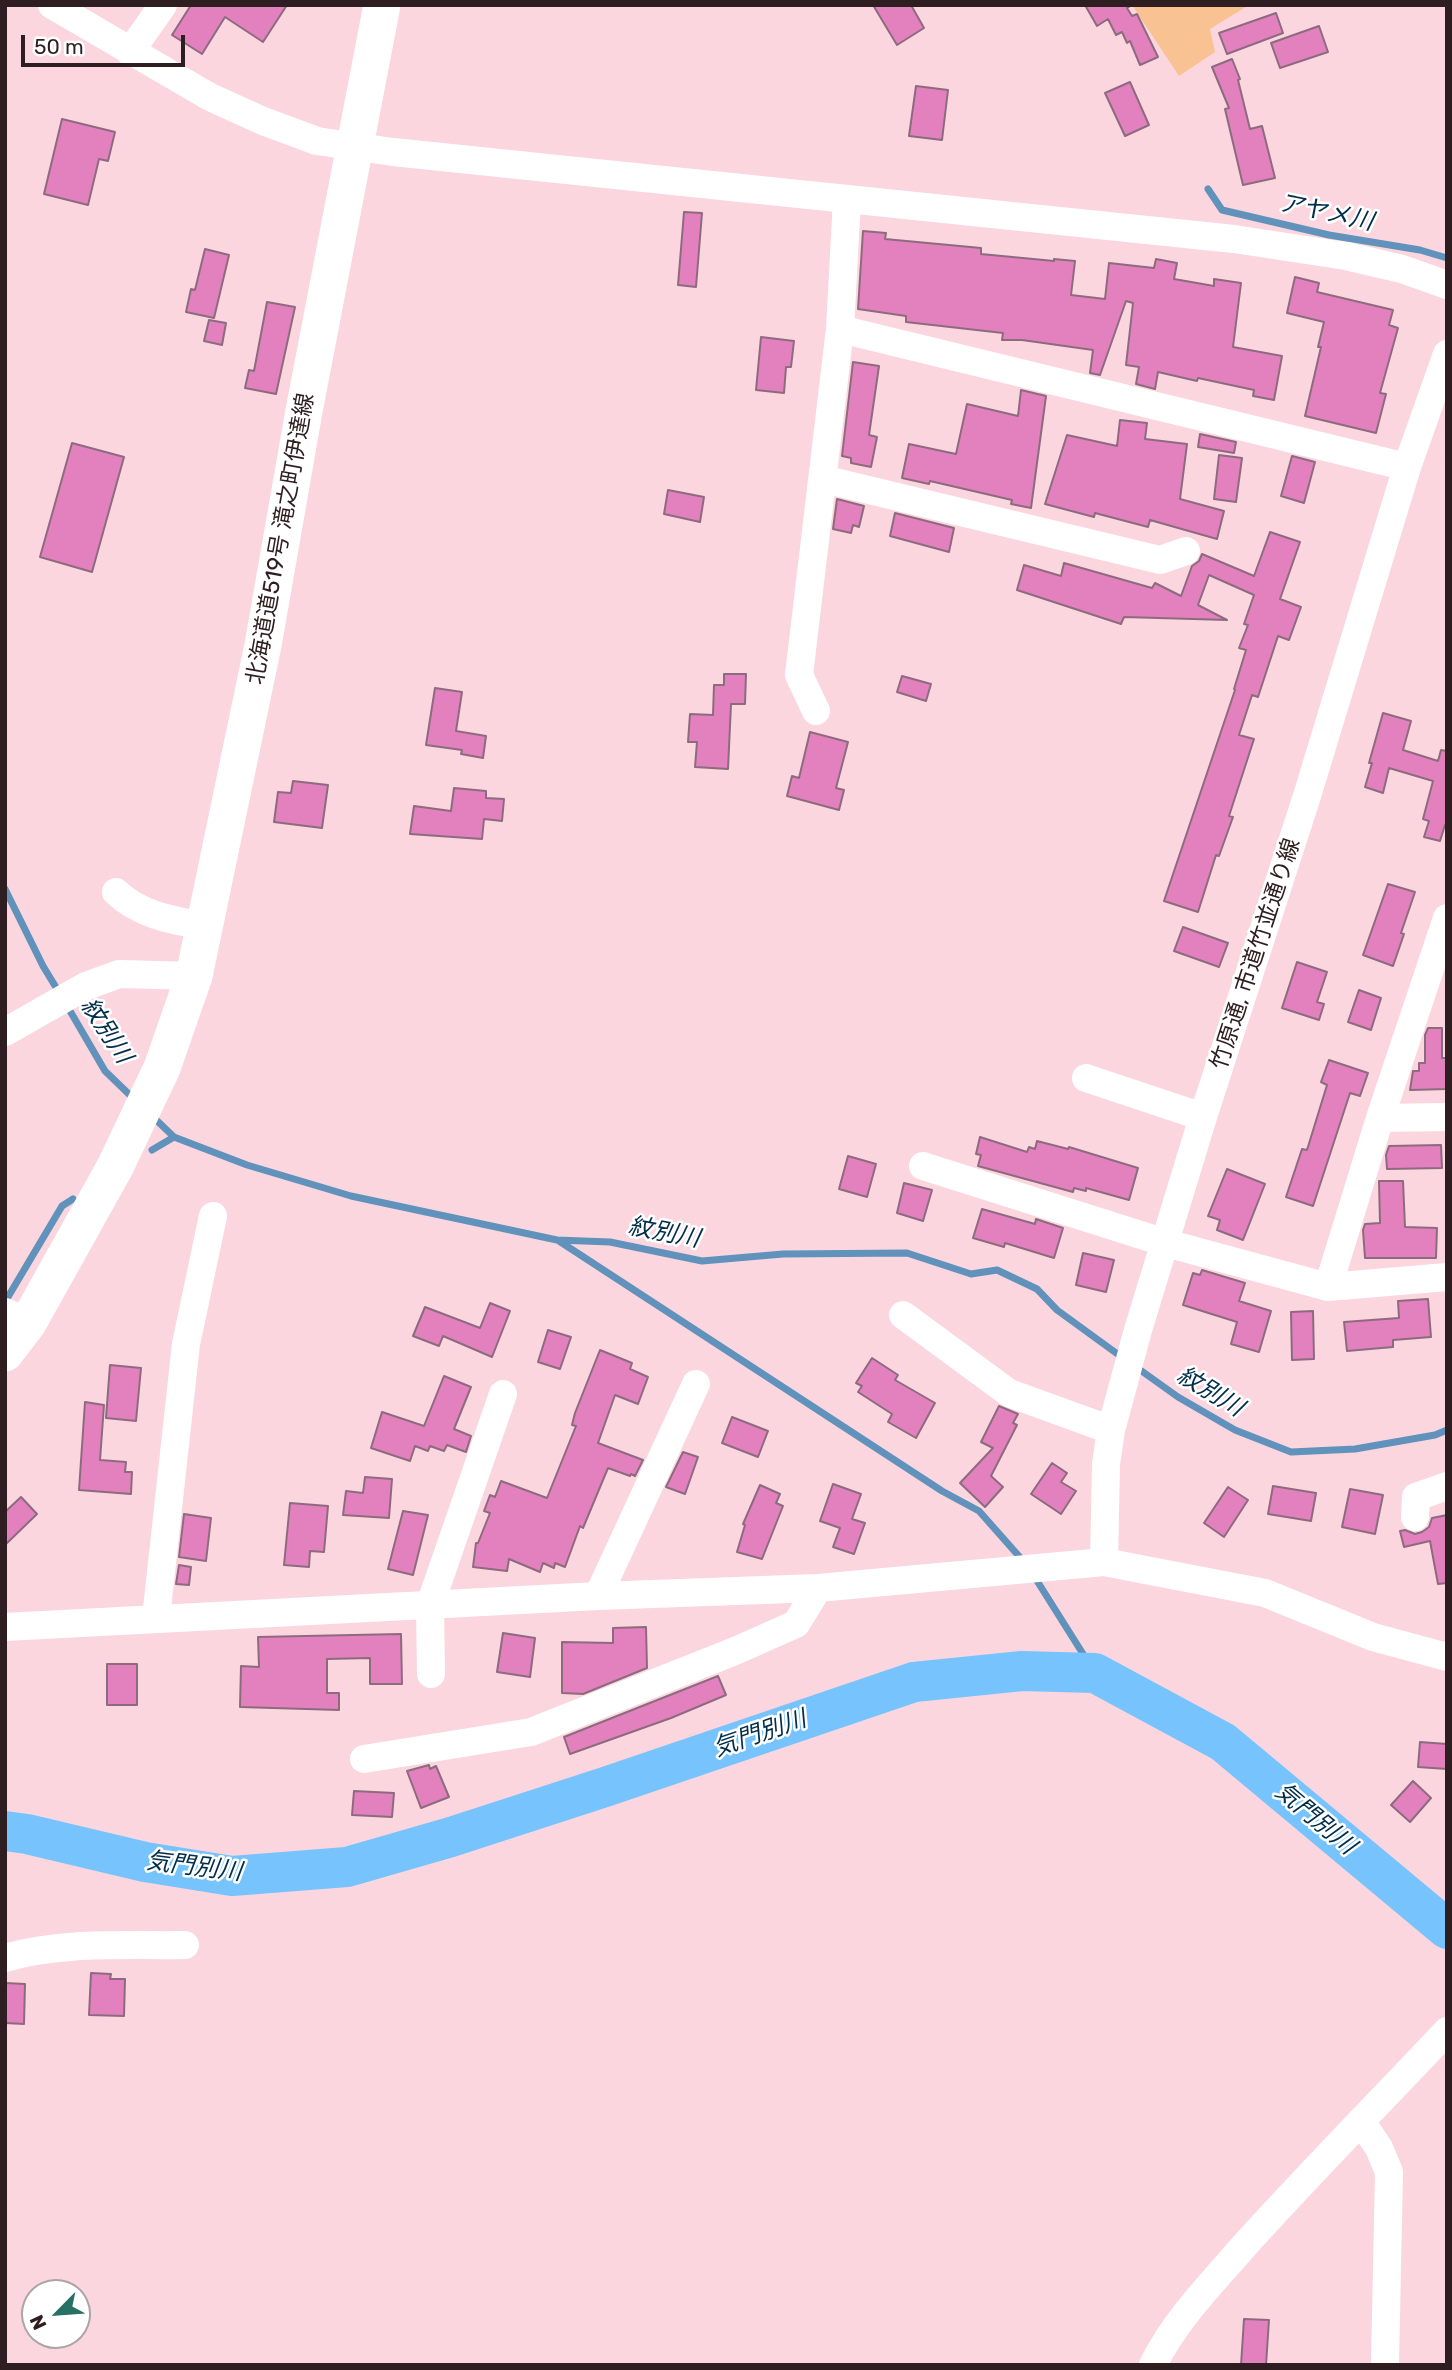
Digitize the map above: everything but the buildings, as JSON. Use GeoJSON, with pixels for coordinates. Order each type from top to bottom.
{"type":"FeatureCollection","features":[{"type":"Feature","properties":{"kind":"main road","name":"北海道道519号 滝之町伊達線"},"geometry":{"type":"LineString","coordinates":[[5,1353],[17,1318],[115,1167],[162,1068],[194,976],[262,645],[383,5]]}},
{"type":"Feature","properties":{"kind":"street"},"geometry":{"type":"LineString","coordinates":[[52,5],[210,97],[317,141],[354,148],[1234,239],[1346,256],[1402,269],[1447,285]]}},
{"type":"Feature","properties":{"kind":"street"},"geometry":{"type":"LineString","coordinates":[[130,52],[163,5]]}},
{"type":"Feature","properties":{"kind":"street"},"geometry":{"type":"LineString","coordinates":[[816,711],[799,675],[840,329],[847,199]]}},
{"type":"Feature","properties":{"kind":"street"},"geometry":{"type":"LineString","coordinates":[[840,329],[1407,467]]}},
{"type":"Feature","properties":{"kind":"street","name":"竹原通, 市道竹並通り線"},"geometry":{"type":"LineString","coordinates":[[1104,1562],[1106,1464],[1111,1430],[1138,1329],[1203,1117],[1307,796],[1407,467],[1447,354]]}},
{"type":"Feature","properties":{"kind":"street"},"geometry":{"type":"LineString","coordinates":[[823,479],[1160,560],[1186,551]]}},
{"type":"Feature","properties":{"kind":"street"},"geometry":{"type":"LineString","coordinates":[[116,892],[127,902],[161,918],[204,926]]}},
{"type":"Feature","properties":{"kind":"street"},"geometry":{"type":"LineString","coordinates":[[1328,1287],[1381,1118],[1437,977],[1447,918]]}},
{"type":"Feature","properties":{"kind":"street"},"geometry":{"type":"LineString","coordinates":[[13,1028],[86,986],[119,974],[194,976]]}},
{"type":"Feature","properties":{"kind":"street"},"geometry":{"type":"LineString","coordinates":[[1086,1078],[1203,1117]]}},
{"type":"Feature","properties":{"kind":"street"},"geometry":{"type":"LineString","coordinates":[[1381,1118],[1447,1117]]}},
{"type":"Feature","properties":{"kind":"street"},"geometry":{"type":"LineString","coordinates":[[923,1166],[1166,1243],[1328,1287],[1447,1277]]}},
{"type":"Feature","properties":{"kind":"street"},"geometry":{"type":"LineString","coordinates":[[156,1619],[186,1344],[213,1216]]}},
{"type":"Feature","properties":{"kind":"street"},"geometry":{"type":"LineString","coordinates":[[903,1315],[1009,1393],[1111,1430]]}},
{"type":"Feature","properties":{"kind":"street"},"geometry":{"type":"LineString","coordinates":[[598,1596],[696,1384]]}},
{"type":"Feature","properties":{"kind":"street"},"geometry":{"type":"LineString","coordinates":[[432,1674],[430,1605],[503,1394]]}},
{"type":"Feature","properties":{"kind":"street"},"geometry":{"type":"LineString","coordinates":[[1415,1517],[1416,1497],[1447,1486]]}},
{"type":"Feature","properties":{"kind":"street"},"geometry":{"type":"LineString","coordinates":[[5,1627],[598,1596],[818,1588],[1104,1562],[1265,1593],[1373,1637],[1447,1657]]}},
{"type":"Feature","properties":{"kind":"street"},"geometry":{"type":"LineString","coordinates":[[364,1759],[531,1732],[796,1624],[818,1588]]}},
{"type":"Feature","properties":{"kind":"street"},"geometry":{"type":"LineString","coordinates":[[5,1958],[72,1946],[185,1945]]}},
{"type":"Feature","properties":{"kind":"street"},"geometry":{"type":"LineString","coordinates":[[1153,2365],[1161,2348],[1198,2299],[1360,2121],[1446,2032]]}},
{"type":"Feature","properties":{"kind":"street"},"geometry":{"type":"LineString","coordinates":[[1360,2121],[1379,2148],[1389,2172],[1385,2365]]}},
{"type":"Feature","properties":{"kind":"shaded area"},"geometry":{"type":"Polygon","coordinates":[[[1132,5],[1249,5],[1210,29],[1215,52],[1179,76],[1132,5]]]}},
{"type":"Feature","properties":{"kind":"waterway","name":"アヤメ川"},"geometry":{"type":"LineString","coordinates":[[1208,189],[1222,210],[1329,235],[1420,250],[1447,258]]}},
{"type":"Feature","properties":{"kind":"waterway","name":"紋別川"},"geometry":{"type":"LineString","coordinates":[[5,889],[60,994]]}},
{"type":"Feature","properties":{"kind":"waterway","name":"紋別川"},"geometry":{"type":"LineString","coordinates":[[66,1004],[105,1071],[134,1099]]}},
{"type":"Feature","properties":{"kind":"waterway","name":"紋別川"},"geometry":{"type":"LineString","coordinates":[[150,1114],[174,1137],[247,1165],[351,1196],[557,1240],[610,1242],[702,1261],[783,1254],[907,1253],[971,1274],[997,1270],[1037,1289],[1057,1310],[1123,1358]]}},
{"type":"Feature","properties":{"kind":"waterway"},"geometry":{"type":"LineString","coordinates":[[152,1150],[174,1137]]}},
{"type":"Feature","properties":{"kind":"waterway"},"geometry":{"type":"LineString","coordinates":[[5,1302],[62,1206],[73,1199]]}},
{"type":"Feature","properties":{"kind":"waterway"},"geometry":{"type":"LineString","coordinates":[[559,1241],[942,1491],[979,1511],[1025,1563]]}},
{"type":"Feature","properties":{"kind":"waterway","name":"紋別川"},"geometry":{"type":"LineString","coordinates":[[1136,1367],[1178,1397],[1235,1430],[1291,1452],[1355,1449],[1435,1435],[1447,1430]]}},
{"type":"Feature","properties":{"kind":"waterway"},"geometry":{"type":"LineString","coordinates":[[1034,1576],[1095,1673]]}},
{"type":"Feature","properties":{"kind":"waterway","name":"気門別川"},"geometry":{"type":"LineString","coordinates":[[5,1831],[145,1862],[232,1876],[347,1867],[451,1837],[605,1787],[914,1682],[1022,1671],[1095,1673],[1223,1742],[1447,1929]]}}]}
